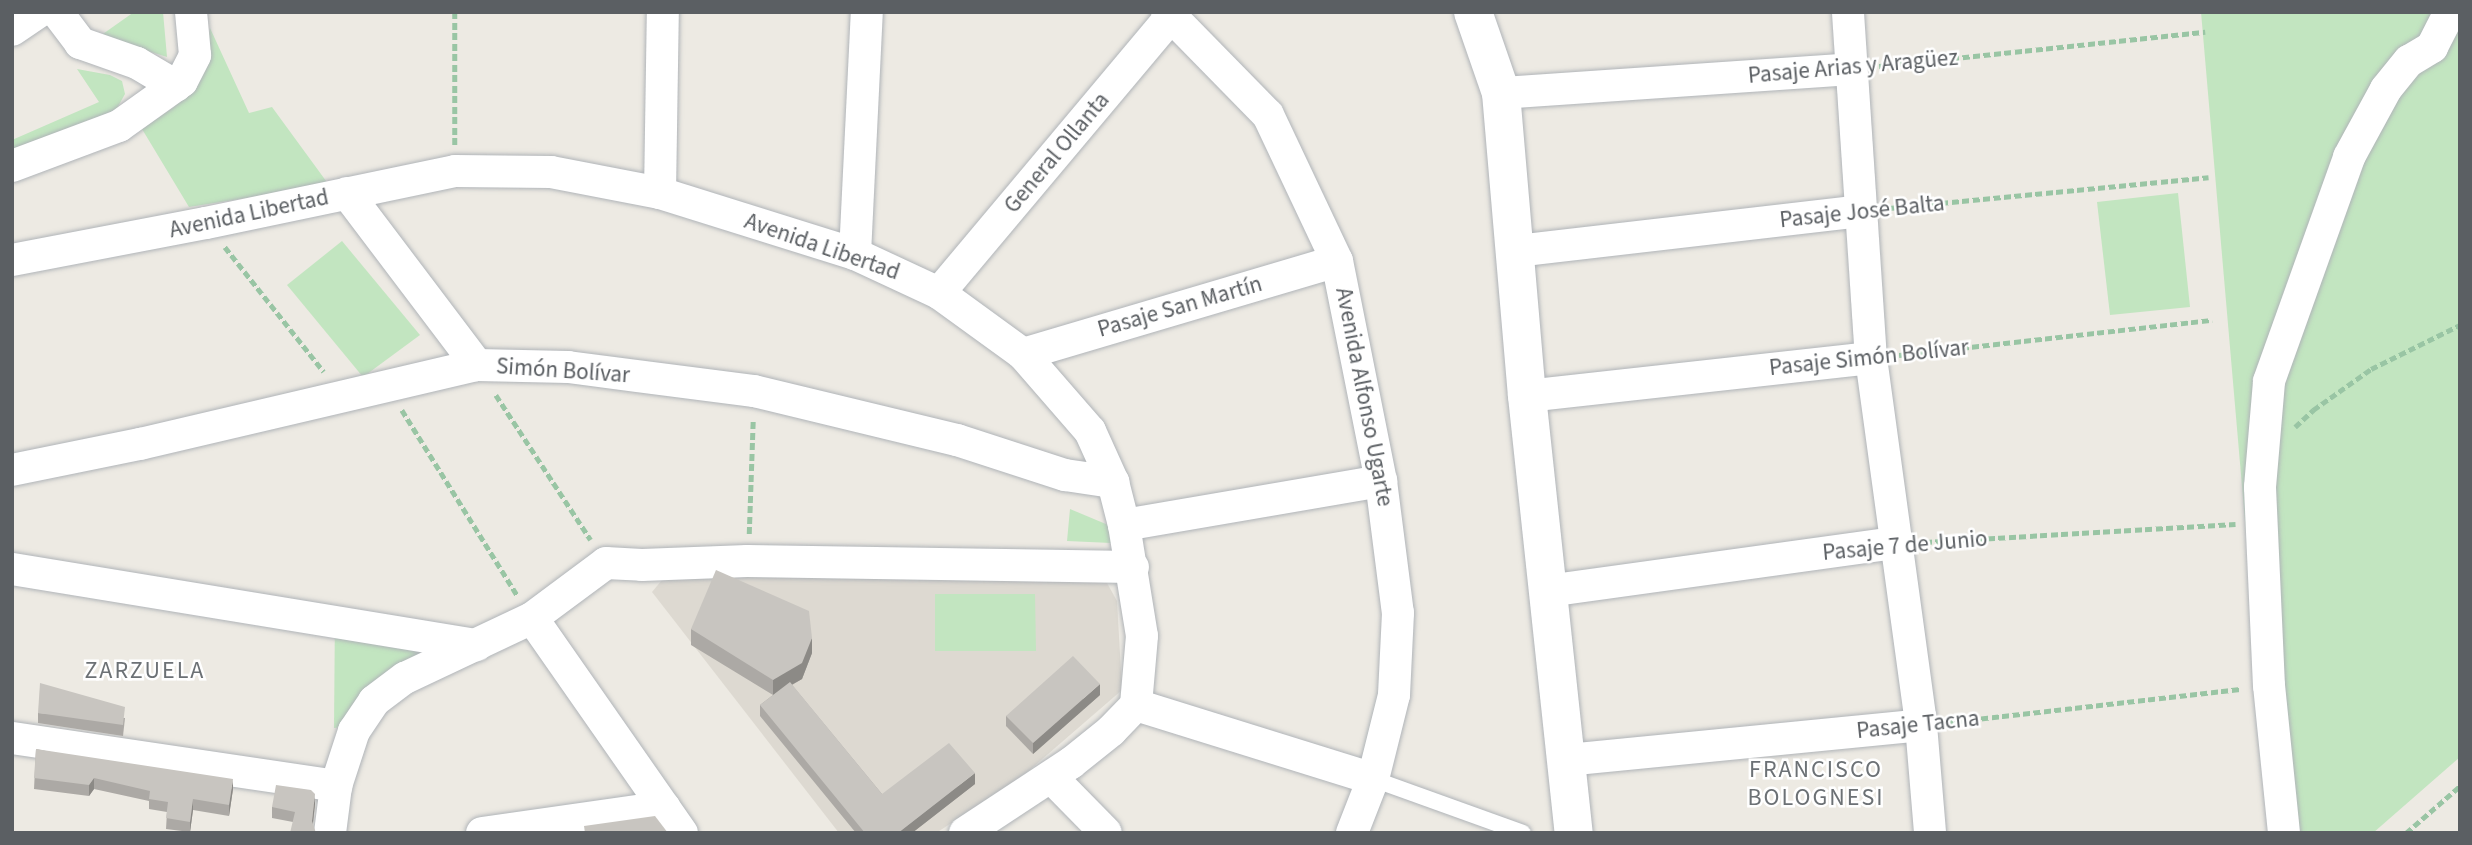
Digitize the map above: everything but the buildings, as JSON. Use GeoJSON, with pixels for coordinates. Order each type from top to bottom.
{"type":"FeatureCollection","features":[{"type":"Feature","properties":{"kind":"street"},"geometry":{"type":"LineString","coordinates":[[12,30],[38,12]]}},
{"type":"Feature","properties":{"kind":"street"},"geometry":{"type":"LineString","coordinates":[[57,12],[80,43],[137,63],[176,86]]}},
{"type":"Feature","properties":{"kind":"street"},"geometry":{"type":"LineString","coordinates":[[12,166],[119,126],[176,86],[186,77],[195,55],[191,12]]}},
{"type":"Feature","properties":{"kind":"street"},"geometry":{"type":"LineString","coordinates":[[660,193],[663,12]]}},
{"type":"Feature","properties":{"kind":"street"},"geometry":{"type":"LineString","coordinates":[[855,254],[867,12]]}},
{"type":"Feature","properties":{"kind":"street"},"geometry":{"type":"LineString","coordinates":[[1473,12],[1501,93],[1527,396],[1574,833]]}},
{"type":"Feature","properties":{"kind":"street"},"geometry":{"type":"LineString","coordinates":[[2284,833],[2269,686],[2260,487],[2269,381],[2349,157],[2386,89],[2409,61],[2432,47],[2450,12]]}},
{"type":"Feature","properties":{"kind":"street"},"geometry":{"type":"LineString","coordinates":[[1848,13],[1871,358],[1921,725],[1930,833]]}},
{"type":"Feature","properties":{"kind":"street","name":"Avenida Alfonso Ugarte"},"geometry":{"type":"LineString","coordinates":[[1171,14],[1268,116],[1337,261],[1381,481],[1398,613],[1394,695],[1373,779],[1352,833]]}},
{"type":"Feature","properties":{"kind":"street","name":"General Ollanta"},"geometry":{"type":"LineString","coordinates":[[939,293],[1171,14]]}},
{"type":"Feature","properties":{"kind":"street","name":"Pasaje Arias y Aragüez"},"geometry":{"type":"LineString","coordinates":[[1501,93],[1850,69]]}},
{"type":"Feature","properties":{"kind":"street","name":"Avenida Libertad"},"geometry":{"type":"LineString","coordinates":[[12,260],[455,171],[551,172],[660,193],[855,254],[939,293],[1023,354],[1090,430],[1113,482],[1133,567],[1142,636],[1136,705]]}},
{"type":"Feature","properties":{"kind":"street"},"geometry":{"type":"LineString","coordinates":[[347,193],[477,365]]}},
{"type":"Feature","properties":{"kind":"street","name":"Pasaje José Balta"},"geometry":{"type":"LineString","coordinates":[[1516,251],[1860,211]]}},
{"type":"Feature","properties":{"kind":"street","name":"Pasaje San Martín"},"geometry":{"type":"LineString","coordinates":[[1023,354],[1337,261]]}},
{"type":"Feature","properties":{"kind":"street","name":"Pasaje Simón Bolívar"},"geometry":{"type":"LineString","coordinates":[[1527,396],[1871,358]]}},
{"type":"Feature","properties":{"kind":"street","name":"Simón Bolívar"},"geometry":{"type":"LineString","coordinates":[[12,470],[344,398],[477,365],[568,368],[754,391],[957,440],[1065,475],[1113,482]]}},
{"type":"Feature","properties":{"kind":"street"},"geometry":{"type":"LineString","coordinates":[[1124,525],[1381,481]]}},
{"type":"Feature","properties":{"kind":"street","name":"Pasaje 7 de Junio"},"geometry":{"type":"LineString","coordinates":[[1548,591],[1896,543]]}},
{"type":"Feature","properties":{"kind":"street"},"geometry":{"type":"LineString","coordinates":[[330,833],[336,786],[354,731],[374,701],[405,678],[532,618],[607,563],[642,565],[747,561],[1133,567]]}},
{"type":"Feature","properties":{"kind":"street"},"geometry":{"type":"LineString","coordinates":[[12,569],[478,645]]}},
{"type":"Feature","properties":{"kind":"street"},"geometry":{"type":"LineString","coordinates":[[532,618],[682,833]]}},
{"type":"Feature","properties":{"kind":"street"},"geometry":{"type":"LineString","coordinates":[[965,833],[1051,777],[1111,731],[1136,705],[1373,779]]}},
{"type":"Feature","properties":{"kind":"street","name":"Pasaje Tacna"},"geometry":{"type":"LineString","coordinates":[[1566,760],[1921,725]]}},
{"type":"Feature","properties":{"kind":"street"},"geometry":{"type":"LineString","coordinates":[[12,738],[336,786]]}},
{"type":"Feature","properties":{"kind":"street"},"geometry":{"type":"LineString","coordinates":[[1051,777],[1107,833]]}},
{"type":"Feature","properties":{"kind":"street"},"geometry":{"type":"LineString","coordinates":[[482,833],[664,807]]}},
{"type":"Feature","properties":{"kind":"lane"},"geometry":{"type":"LineString","coordinates":[[1373,779],[1523,833]]}},
{"type":"Feature","properties":{"kind":"path"},"geometry":{"type":"LineString","coordinates":[[455,12],[455,171]]}},
{"type":"Feature","properties":{"kind":"path","name":"Pasaje Arias y Aragüez"},"geometry":{"type":"LineString","coordinates":[[1850,69],[2205,32]]}},
{"type":"Feature","properties":{"kind":"path","name":"Pasaje José Balta"},"geometry":{"type":"LineString","coordinates":[[1860,211],[2209,177]]}},
{"type":"Feature","properties":{"kind":"path"},"geometry":{"type":"LineString","coordinates":[[206,223],[344,398]]}},
{"type":"Feature","properties":{"kind":"path","name":"Pasaje Simón Bolívar"},"geometry":{"type":"LineString","coordinates":[[1871,358],[2211,320]]}},
{"type":"Feature","properties":{"kind":"path"},"geometry":{"type":"LineString","coordinates":[[2287,434],[2313,410],[2371,369],[2460,325]]}},
{"type":"Feature","properties":{"kind":"path"},"geometry":{"type":"LineString","coordinates":[[477,365],[607,563]]}},
{"type":"Feature","properties":{"kind":"path"},"geometry":{"type":"LineString","coordinates":[[387,386],[532,618]]}},
{"type":"Feature","properties":{"kind":"path"},"geometry":{"type":"LineString","coordinates":[[747,561],[754,391]]}},
{"type":"Feature","properties":{"kind":"path","name":"Pasaje 7 de Junio"},"geometry":{"type":"LineString","coordinates":[[1896,543],[2263,522]]}},
{"type":"Feature","properties":{"kind":"path","name":"Pasaje Tacna"},"geometry":{"type":"LineString","coordinates":[[1921,725],[2269,686]]}},
{"type":"Feature","properties":{"kind":"path"},"geometry":{"type":"LineString","coordinates":[[2406,833],[2460,786]]}},
{"type":"Feature","properties":{"kind":"shaded area"},"geometry":{"type":"Polygon","coordinates":[[[667,574],[1107,583],[1117,601],[1122,690],[1018,780],[936,833],[839,833],[652,592],[667,574]]]}},
{"type":"Feature","properties":{"kind":"green space"},"geometry":{"type":"Polygon","coordinates":[[[134,12],[163,12],[167,57],[100,36],[134,12]]]}},
{"type":"Feature","properties":{"kind":"green space"},"geometry":{"type":"Polygon","coordinates":[[[2201,12],[2460,12],[2460,757],[2373,833],[2272,833],[2201,12]]]}},
{"type":"Feature","properties":{"kind":"green space"},"geometry":{"type":"Polygon","coordinates":[[[210,28],[249,113],[272,107],[329,185],[189,207],[142,129],[174,107],[196,82],[206,56],[210,28]]]}},
{"type":"Feature","properties":{"kind":"green space"},"geometry":{"type":"Polygon","coordinates":[[[77,69],[110,75],[122,81],[125,94],[116,110],[12,152],[12,140],[99,102],[77,69]]]}},
{"type":"Feature","properties":{"kind":"green space"},"geometry":{"type":"Polygon","coordinates":[[[2178,193],[2190,307],[2110,315],[2097,202],[2178,193]]]}},
{"type":"Feature","properties":{"kind":"green space"},"geometry":{"type":"Polygon","coordinates":[[[342,241],[420,335],[363,377],[287,285],[342,241]]]}},
{"type":"Feature","properties":{"kind":"green space"},"geometry":{"type":"Polygon","coordinates":[[[1070,509],[1113,527],[1111,543],[1067,541],[1070,509]]]}},
{"type":"Feature","properties":{"kind":"green space"},"geometry":{"type":"Polygon","coordinates":[[[935,594],[1035,594],[1036,651],[935,651],[935,594]]]}},
{"type":"Feature","properties":{"kind":"green space"},"geometry":{"type":"Polygon","coordinates":[[[335,611],[472,629],[346,727],[334,728],[335,611]]]}},
{"type":"Feature","properties":{"kind":"district","name":"ZARZUELA"},"geometry":{"type":"Point","coordinates":[145,671]}},
{"type":"Feature","properties":{"kind":"district","name":"FRANCISCO BOLOGNESI"},"geometry":{"type":"Point","coordinates":[1816,784]}}]}
